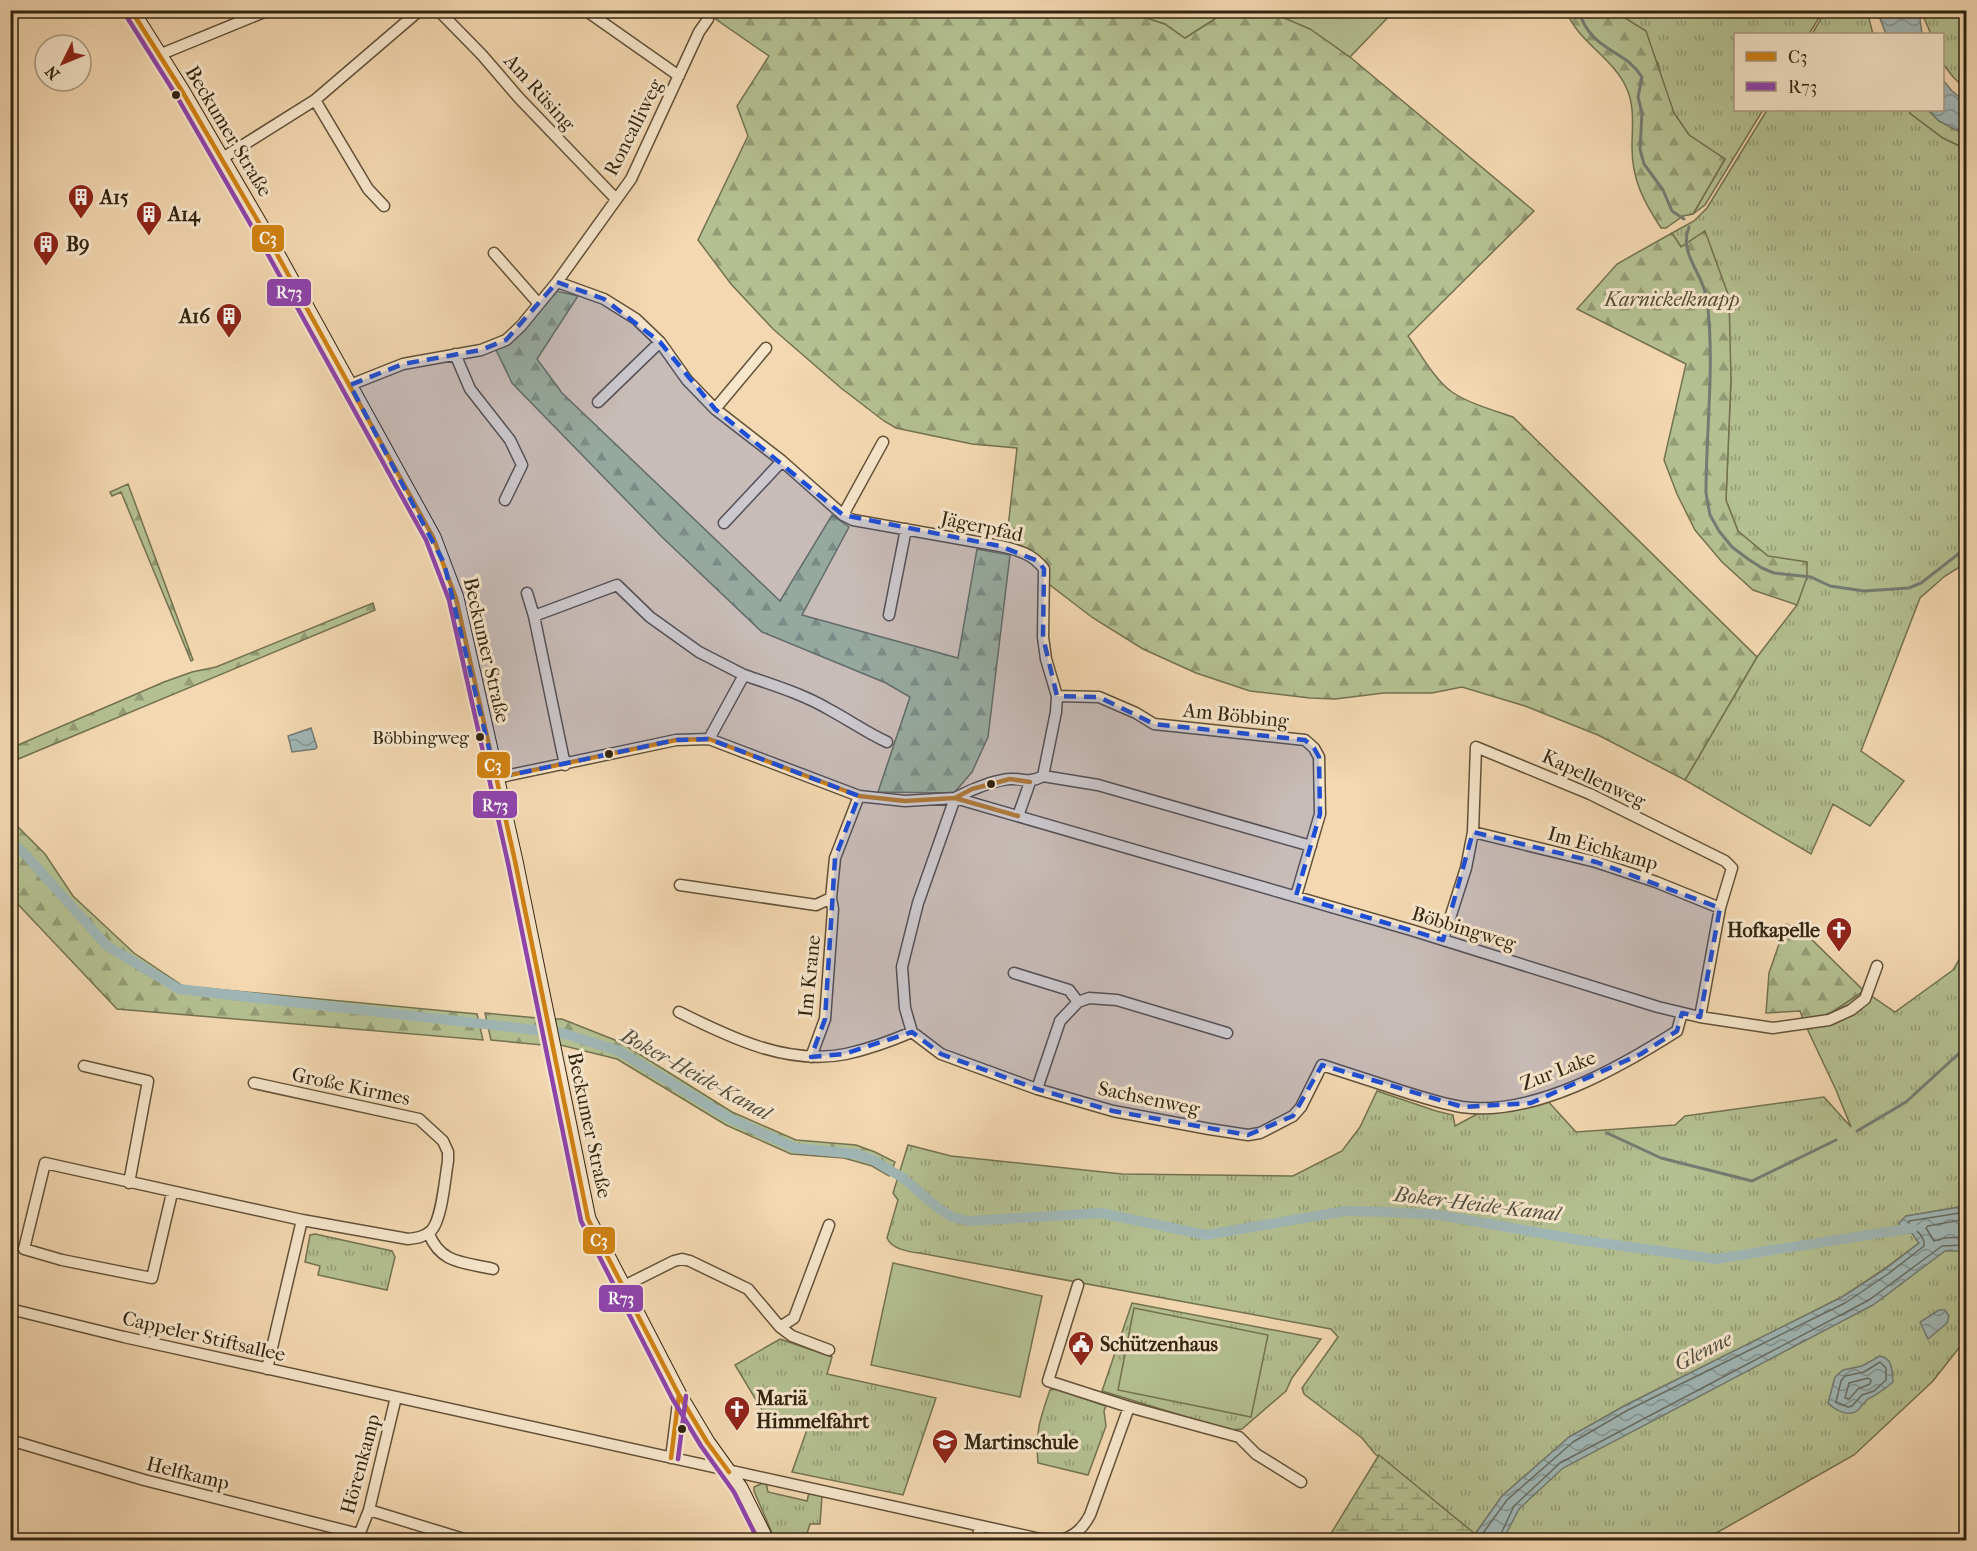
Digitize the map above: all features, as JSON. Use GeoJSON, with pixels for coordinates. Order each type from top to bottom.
{"type":"FeatureCollection","features":[{"type":"Feature","properties":{"kind":"main road","name":"Beckumer Straße"},"geometry":{"type":"LineString","coordinates":[[132,10],[221,159],[409,489],[444,563],[456,598],[515,861],[588,1219],[679,1395],[706,1442],[729,1472],[751,1507],[766,1540]]}},
{"type":"Feature","properties":{"kind":"street"},"geometry":{"type":"LineString","coordinates":[[159,55],[269,10]]}},
{"type":"Feature","properties":{"kind":"street"},"geometry":{"type":"LineString","coordinates":[[221,159],[315,100],[420,10]]}},
{"type":"Feature","properties":{"kind":"street","name":"Am Rüsing"},"geometry":{"type":"LineString","coordinates":[[438,10],[615,198]]}},
{"type":"Feature","properties":{"kind":"street"},"geometry":{"type":"LineString","coordinates":[[585,10],[679,76]]}},
{"type":"Feature","properties":{"kind":"street","name":"Roncalliweg"},"geometry":{"type":"LineString","coordinates":[[350,385],[403,364],[481,350],[506,340],[521,326],[557,282],[615,198],[631,179],[699,32],[708,19]]}},
{"type":"Feature","properties":{"kind":"street"},"geometry":{"type":"LineString","coordinates":[[315,100],[368,189],[384,206]]}},
{"type":"Feature","properties":{"kind":"street"},"geometry":{"type":"LineString","coordinates":[[494,253],[539,304]]}},
{"type":"Feature","properties":{"kind":"street","name":"Jägerpfad"},"geometry":{"type":"LineString","coordinates":[[557,282],[604,299],[636,319],[660,342],[687,380],[715,409],[782,461],[843,515],[853,520],[1022,551],[1038,561],[1044,569],[1043,637],[1046,659],[1057,696]]}},
{"type":"Feature","properties":{"kind":"street"},"geometry":{"type":"LineString","coordinates":[[598,402],[660,342]]}},
{"type":"Feature","properties":{"kind":"street"},"geometry":{"type":"LineString","coordinates":[[715,409],[766,348]]}},
{"type":"Feature","properties":{"kind":"street"},"geometry":{"type":"LineString","coordinates":[[455,354],[470,389],[510,440],[522,465],[505,500]]}},
{"type":"Feature","properties":{"kind":"street"},"geometry":{"type":"LineString","coordinates":[[843,515],[883,442]]}},
{"type":"Feature","properties":{"kind":"street"},"geometry":{"type":"LineString","coordinates":[[724,523],[782,461]]}},
{"type":"Feature","properties":{"kind":"street"},"geometry":{"type":"LineString","coordinates":[[889,615],[906,529]]}},
{"type":"Feature","properties":{"kind":"street"},"geometry":{"type":"LineString","coordinates":[[534,616],[616,585],[650,617],[699,652],[744,675],[804,697],[867,733],[887,741]]}},
{"type":"Feature","properties":{"kind":"street"},"geometry":{"type":"LineString","coordinates":[[527,593],[534,616],[565,765]]}},
{"type":"Feature","properties":{"kind":"street"},"geometry":{"type":"LineString","coordinates":[[709,739],[744,675]]}},
{"type":"Feature","properties":{"kind":"street"},"geometry":{"type":"LineString","coordinates":[[1043,777],[1057,696]]}},
{"type":"Feature","properties":{"kind":"street","name":"Am Böbbing"},"geometry":{"type":"LineString","coordinates":[[1057,696],[1099,697],[1136,713],[1154,724],[1305,740],[1314,748],[1319,757],[1320,814],[1296,896]]}},
{"type":"Feature","properties":{"kind":"street","name":"Böbbingweg"},"geometry":{"type":"LineString","coordinates":[[496,778],[676,740],[709,739],[859,796],[905,801],[955,798],[1296,896],[1658,1007],[1700,1017],[1773,1028],[1828,1020],[1851,1010],[1865,999],[1876,966]]}},
{"type":"Feature","properties":{"kind":"street","name":"Kapellenweg"},"geometry":{"type":"LineString","coordinates":[[1443,940],[1466,868],[1473,832],[1476,747],[1590,794],[1725,861],[1732,868],[1720,908],[1700,1017]]}},
{"type":"Feature","properties":{"kind":"street"},"geometry":{"type":"LineString","coordinates":[[1018,816],[1030,782],[1043,777],[1098,785],[1311,846]]}},
{"type":"Feature","properties":{"kind":"street","name":"Böbbingweg"},"geometry":{"type":"LineString","coordinates":[[955,798],[972,789],[1010,779],[1030,782]]}},
{"type":"Feature","properties":{"kind":"street","name":"Im Krane"},"geometry":{"type":"LineString","coordinates":[[811,1057],[825,1018],[833,909],[831,897],[836,858],[859,796]]}},
{"type":"Feature","properties":{"kind":"street"},"geometry":{"type":"LineString","coordinates":[[678,1012],[709,1027],[766,1049],[811,1057],[844,1054],[876,1046],[912,1032],[905,1008],[902,967],[918,903],[955,798]]}},
{"type":"Feature","properties":{"kind":"street","name":"Im Eichkamp"},"geometry":{"type":"LineString","coordinates":[[1473,832],[1596,862],[1656,882],[1720,908]]}},
{"type":"Feature","properties":{"kind":"street"},"geometry":{"type":"LineString","coordinates":[[680,885],[816,905],[831,897]]}},
{"type":"Feature","properties":{"kind":"street"},"geometry":{"type":"LineString","coordinates":[[1014,973],[1069,990],[1078,1002]]}},
{"type":"Feature","properties":{"kind":"street"},"geometry":{"type":"LineString","coordinates":[[1037,1089],[1060,1021],[1078,1002],[1099,997],[1117,999],[1227,1034]]}},
{"type":"Feature","properties":{"kind":"street","name":"Zur Lake"},"geometry":{"type":"LineString","coordinates":[[1322,1065],[1429,1100],[1463,1107],[1490,1108],[1531,1102],[1620,1065],[1677,1031],[1682,1013]]}},
{"type":"Feature","properties":{"kind":"street","name":"Sachsenweg"},"geometry":{"type":"LineString","coordinates":[[912,1032],[941,1054],[1037,1089],[1113,1111],[1248,1134],[1260,1133],[1293,1116],[1301,1107],[1322,1065]]}},
{"type":"Feature","properties":{"kind":"street"},"geometry":{"type":"LineString","coordinates":[[84,1066],[148,1081],[129,1183]]}},
{"type":"Feature","properties":{"kind":"street","name":"Große Kirmes"},"geometry":{"type":"LineString","coordinates":[[254,1083],[419,1119],[426,1125],[443,1141],[448,1152],[437,1218],[429,1234]]}},
{"type":"Feature","properties":{"kind":"street"},"geometry":{"type":"LineString","coordinates":[[172,1193],[152,1278],[62,1260],[24,1249],[45,1163],[302,1220],[408,1239],[420,1238],[429,1234],[438,1252],[446,1257],[493,1269]]}},
{"type":"Feature","properties":{"kind":"street"},"geometry":{"type":"LineString","coordinates":[[267,1369],[302,1220]]}},
{"type":"Feature","properties":{"kind":"street"},"geometry":{"type":"LineString","coordinates":[[780,1327],[794,1318],[829,1225]]}},
{"type":"Feature","properties":{"kind":"street"},"geometry":{"type":"LineString","coordinates":[[622,1287],[682,1259],[726,1277],[748,1289],[780,1327],[792,1336],[829,1350]]}},
{"type":"Feature","properties":{"kind":"street"},"geometry":{"type":"LineString","coordinates":[[1078,1285],[1048,1381],[1129,1407],[1239,1437],[1256,1454],[1301,1482]]}},
{"type":"Feature","properties":{"kind":"street","name":"Cappeler Stiftsallee"},"geometry":{"type":"LineString","coordinates":[[10,1309],[267,1369],[1045,1540]]}},
{"type":"Feature","properties":{"kind":"street"},"geometry":{"type":"LineString","coordinates":[[671,1458],[679,1395]]}},
{"type":"Feature","properties":{"kind":"street","name":"Hörenkamp"},"geometry":{"type":"LineString","coordinates":[[358,1537],[369,1510],[396,1397]]}},
{"type":"Feature","properties":{"kind":"street"},"geometry":{"type":"LineString","coordinates":[[1061,1540],[1083,1527],[1090,1515],[1129,1407]]}},
{"type":"Feature","properties":{"kind":"street","name":"Helfkamp"},"geometry":{"type":"LineString","coordinates":[[10,1440],[144,1480],[358,1537]]}},
{"type":"Feature","properties":{"kind":"street"},"geometry":{"type":"LineString","coordinates":[[369,1510],[467,1540]]}},
{"type":"Feature","properties":{"kind":"street"},"geometry":{"type":"LineString","coordinates":[[976,1540],[980,1527]]}},
{"type":"Feature","properties":{"kind":"highlighted area"},"geometry":{"type":"Polygon","coordinates":[[[557,282],[604,299],[660,342],[715,409],[843,515],[1000,546],[1038,561],[1044,569],[1043,637],[1057,696],[1099,697],[1154,724],[1305,740],[1314,748],[1319,757],[1320,814],[1296,896],[1443,940],[1473,832],[1596,862],[1720,908],[1700,1017],[1682,1013],[1677,1031],[1641,1054],[1531,1103],[1463,1107],[1322,1065],[1293,1116],[1248,1135],[1113,1111],[1037,1089],[941,1054],[912,1032],[844,1054],[811,1057],[825,1019],[835,858],[859,796],[709,739],[676,740],[496,778],[444,563],[350,385],[403,364],[481,350],[506,340],[557,282]]]}},
{"type":"Feature","properties":{"kind":"green space"},"geometry":{"type":"Polygon","coordinates":[[[1227,10],[1185,38],[1165,24],[1125,11],[1227,10]]]}},
{"type":"Feature","properties":{"kind":"green space"},"geometry":{"type":"Polygon","coordinates":[[[1826,10],[1867,11],[1873,33],[1813,33],[1826,10]]]}},
{"type":"Feature","properties":{"kind":"green space"},"geometry":{"type":"Polygon","coordinates":[[[704,11],[1125,11],[1165,24],[1185,38],[1227,11],[1268,11],[1310,28],[1350,57],[1534,211],[1408,336],[1445,387],[1474,403],[1513,417],[1757,657],[1685,780],[1598,735],[1525,706],[1462,687],[1432,693],[1384,693],[1335,699],[1250,691],[1196,673],[1143,649],[1093,618],[1046,582],[1038,560],[1006,545],[1017,448],[972,444],[896,428],[884,421],[841,388],[773,329],[731,284],[698,240],[748,136],[737,106],[769,56],[704,11]]]}},
{"type":"Feature","properties":{"kind":"green space"},"geometry":{"type":"Polygon","coordinates":[[[1268,11],[1394,11],[1350,57],[1310,29],[1268,11]]]}},
{"type":"Feature","properties":{"kind":"green space"},"geometry":{"type":"Polygon","coordinates":[[[1566,11],[1614,11],[1646,31],[1674,113],[1689,135],[1725,159],[1693,214],[1683,216],[1666,228],[1661,228],[1644,200],[1634,170],[1632,111],[1627,89],[1613,68],[1579,32],[1566,11]]]}},
{"type":"Feature","properties":{"kind":"green space"},"geometry":{"type":"Polygon","coordinates":[[[1614,11],[1823,11],[1810,33],[1734,33],[1734,111],[1762,111],[1705,205],[1693,214],[1725,159],[1689,135],[1674,113],[1662,82],[1658,63],[1614,11]]]}},
{"type":"Feature","properties":{"kind":"green space"},"geometry":{"type":"Polygon","coordinates":[[[1921,11],[1966,11],[1966,89],[1944,65],[1944,33],[1931,33],[1921,11]]]}},
{"type":"Feature","properties":{"kind":"green space"},"geometry":{"type":"Polygon","coordinates":[[[1766,111],[1909,111],[1943,138],[1966,149],[1966,563],[1945,576],[1920,598],[1861,751],[1904,781],[1870,826],[1833,804],[1811,854],[1685,780],[1757,657],[1797,605],[1807,563],[1768,557],[1738,531],[1726,500],[1731,379],[1704,232],[1681,247],[1672,233],[1694,221],[1707,208],[1766,111]]]}},
{"type":"Feature","properties":{"kind":"green space"},"geometry":{"type":"Polygon","coordinates":[[[1909,111],[1929,111],[1939,121],[1966,135],[1966,149],[1943,138],[1909,111]]]}},
{"type":"Feature","properties":{"kind":"green space","name":"Karnickelknapp"},"geometry":{"type":"Polygon","coordinates":[[[1705,231],[1729,297],[1731,379],[1726,500],[1738,531],[1768,556],[1807,562],[1807,577],[1797,605],[1753,590],[1722,562],[1695,530],[1677,494],[1664,460],[1686,364],[1577,309],[1617,264],[1672,233],[1681,247],[1705,231]]]}},
{"type":"Feature","properties":{"kind":"green space"},"geometry":{"type":"Polygon","coordinates":[[[556,291],[578,296],[537,359],[562,393],[780,601],[832,515],[849,527],[802,615],[958,658],[977,549],[1010,555],[988,737],[972,772],[954,793],[878,792],[910,697],[886,683],[762,632],[662,537],[512,383],[496,350],[523,329],[556,291]]]}},
{"type":"Feature","properties":{"kind":"green space"},"geometry":{"type":"Polygon","coordinates":[[[128,484],[193,660],[191,661],[121,492],[112,496],[110,492],[128,484]]]}},
{"type":"Feature","properties":{"kind":"green space"},"geometry":{"type":"Polygon","coordinates":[[[373,603],[375,610],[11,762],[11,748],[164,682],[192,672],[216,667],[373,603]]]}},
{"type":"Feature","properties":{"kind":"green space"},"geometry":{"type":"Polygon","coordinates":[[[11,820],[45,854],[73,896],[134,953],[183,986],[477,1014],[483,1040],[117,1009],[11,897],[11,820]]]}},
{"type":"Feature","properties":{"kind":"green space"},"geometry":{"type":"Polygon","coordinates":[[[1786,924],[1803,931],[1864,991],[1832,1012],[1805,1024],[1800,1011],[1766,1013],[1769,973],[1786,924]]]}},
{"type":"Feature","properties":{"kind":"green space"},"geometry":{"type":"Polygon","coordinates":[[[1966,948],[1966,1206],[1906,1216],[1912,1233],[1919,1243],[1842,1297],[1626,1405],[1569,1437],[1502,1496],[1475,1534],[1375,1454],[1362,1438],[1304,1394],[1302,1388],[1338,1337],[1331,1329],[912,1252],[894,1246],[887,1238],[898,1200],[893,1193],[908,1145],[951,1156],[1122,1174],[1293,1176],[1342,1151],[1360,1127],[1377,1091],[1453,1115],[1455,1126],[1481,1112],[1545,1098],[1576,1132],[1675,1125],[1685,1116],[1824,1097],[1851,1127],[1805,1024],[1832,1012],[1864,991],[1895,1012],[1953,970],[1966,948]]]}},
{"type":"Feature","properties":{"kind":"green space"},"geometry":{"type":"Polygon","coordinates":[[[485,1013],[537,1018],[542,1045],[491,1040],[485,1013]]]}},
{"type":"Feature","properties":{"kind":"green space"},"geometry":{"type":"Polygon","coordinates":[[[555,1019],[562,1019],[620,1042],[732,1112],[796,1140],[856,1145],[875,1152],[895,1162],[889,1176],[872,1166],[844,1158],[791,1154],[726,1125],[617,1059],[560,1045],[555,1019]]]}},
{"type":"Feature","properties":{"kind":"green space"},"geometry":{"type":"Polygon","coordinates":[[[1966,1231],[1966,1339],[1933,1381],[1854,1455],[1704,1540],[1487,1540],[1528,1484],[1966,1231]]]}},
{"type":"Feature","properties":{"kind":"green space"},"geometry":{"type":"Polygon","coordinates":[[[315,1234],[392,1251],[395,1257],[387,1290],[318,1275],[320,1266],[305,1262],[310,1235],[315,1234]]]}},
{"type":"Feature","properties":{"kind":"green space"},"geometry":{"type":"Polygon","coordinates":[[[893,1263],[1042,1296],[1020,1397],[871,1365],[893,1263]]]}},
{"type":"Feature","properties":{"kind":"green space"},"geometry":{"type":"Polygon","coordinates":[[[1132,1303],[1321,1339],[1292,1378],[1286,1391],[1242,1429],[1229,1430],[1102,1391],[1132,1303]]]}},
{"type":"Feature","properties":{"kind":"green space"},"geometry":{"type":"Polygon","coordinates":[[[1134,1308],[1268,1335],[1251,1417],[1118,1390],[1134,1308]]]}},
{"type":"Feature","properties":{"kind":"green space"},"geometry":{"type":"Polygon","coordinates":[[[780,1339],[832,1357],[827,1374],[936,1398],[903,1495],[792,1472],[808,1427],[762,1410],[735,1365],[780,1339]]]}},
{"type":"Feature","properties":{"kind":"green space"},"geometry":{"type":"Polygon","coordinates":[[[1055,1389],[1106,1406],[1104,1411],[1106,1426],[1088,1475],[1038,1463],[1039,1426],[1050,1390],[1055,1389]]]}},
{"type":"Feature","properties":{"kind":"green space"},"geometry":{"type":"Polygon","coordinates":[[[1379,1455],[1475,1534],[1471,1540],[1327,1540],[1379,1455]]]}},
{"type":"Feature","properties":{"kind":"green space"},"geometry":{"type":"Polygon","coordinates":[[[766,1483],[768,1492],[807,1501],[809,1493],[822,1496],[820,1524],[810,1524],[805,1540],[775,1540],[754,1491],[754,1487],[766,1483]]]}},
{"type":"Feature","properties":{"kind":"water"},"geometry":{"type":"Polygon","coordinates":[[[1877,11],[1919,11],[1922,33],[1886,33],[1877,11]]]}},
{"type":"Feature","properties":{"kind":"water"},"geometry":{"type":"Polygon","coordinates":[[[1944,81],[1966,102],[1966,135],[1939,121],[1929,111],[1944,111],[1944,81]]]}},
{"type":"Feature","properties":{"kind":"water"},"geometry":{"type":"Polygon","coordinates":[[[311,728],[317,747],[292,752],[288,736],[311,728]]]}},
{"type":"Feature","properties":{"kind":"water"},"geometry":{"type":"Polygon","coordinates":[[[1966,1206],[1966,1251],[1945,1251],[1873,1305],[1563,1468],[1519,1509],[1503,1540],[1471,1540],[1502,1496],[1569,1437],[1626,1405],[1842,1297],[1884,1270],[1919,1243],[1912,1233],[1902,1233],[1899,1223],[1906,1216],[1966,1206]]]}},
{"type":"Feature","properties":{"kind":"water"},"geometry":{"type":"Polygon","coordinates":[[[1939,1310],[1945,1310],[1949,1316],[1947,1323],[1928,1339],[1920,1322],[1939,1310]]]}},
{"type":"Feature","properties":{"kind":"water"},"geometry":{"type":"Polygon","coordinates":[[[1880,1356],[1890,1362],[1893,1382],[1854,1412],[1842,1412],[1828,1403],[1835,1377],[1843,1370],[1862,1366],[1880,1356]]]}},
{"type":"Feature","properties":{"kind":"waterway"},"geometry":{"type":"LineString","coordinates":[[1578,10],[1592,35],[1626,60],[1642,77],[1638,97],[1642,113],[1640,149],[1644,164],[1663,190],[1672,211],[1684,219]]}},
{"type":"Feature","properties":{"kind":"waterway"},"geometry":{"type":"LineString","coordinates":[[1689,227],[1686,237],[1687,246],[1705,291],[1709,324],[1710,372],[1706,493],[1710,515],[1732,547],[1762,568],[1774,573],[1811,577],[1830,586],[1864,591],[1909,588],[1921,583],[1966,548]]}},
{"type":"Feature","properties":{"kind":"waterway","name":"Boker-Heide-Kanal"},"geometry":{"type":"LineString","coordinates":[[10,842],[23,852],[107,946],[179,989],[562,1033],[619,1051],[729,1118],[795,1148],[856,1154],[873,1160],[903,1178],[952,1217],[969,1221],[1101,1213],[1206,1235],[1345,1211],[1389,1212],[1439,1215],[1580,1240],[1716,1259],[1913,1228]]}},
{"type":"Feature","properties":{"kind":"waterway"},"geometry":{"type":"LineString","coordinates":[[1857,1131],[1906,1102],[1966,1047]]}},
{"type":"Feature","properties":{"kind":"waterway"},"geometry":{"type":"LineString","coordinates":[[1958,1054],[1966,1069]]}},
{"type":"Feature","properties":{"kind":"waterway"},"geometry":{"type":"LineString","coordinates":[[1607,1133],[1661,1158],[1752,1181],[1836,1140]]}},
{"type":"Feature","properties":{"kind":"transit line","name":"C3"},"geometry":{"type":"LineString","coordinates":[[131,10],[182,91],[273,247],[433,537],[456,598],[515,861],[588,1219],[679,1395],[707,1442],[729,1472]]}},
{"type":"Feature","properties":{"kind":"transit line","name":"R73"},"geometry":{"type":"LineString","coordinates":[[125,14],[176,95],[266,251],[426,540],[449,600],[508,863],[581,1221],[672,1398],[701,1446],[734,1492],[758,1540]]}},
{"type":"Feature","properties":{"kind":"transit line","name":"C3"},"geometry":{"type":"LineString","coordinates":[[496,778],[676,740],[709,739],[859,796],[905,801],[955,798],[1018,816]]}},
{"type":"Feature","properties":{"kind":"transit line","name":"C3"},"geometry":{"type":"LineString","coordinates":[[955,798],[972,789],[1010,779],[1030,782]]}},
{"type":"Feature","properties":{"kind":"transit line","name":"C3"},"geometry":{"type":"LineString","coordinates":[[671,1458],[679,1395]]}},
{"type":"Feature","properties":{"kind":"transit line","name":"R73"},"geometry":{"type":"LineString","coordinates":[[678,1459],[686,1396]]}},
{"type":"Feature","properties":{"kind":"place","name":"A15"},"geometry":{"type":"Point","coordinates":[81,220]}},
{"type":"Feature","properties":{"kind":"place","name":"A14"},"geometry":{"type":"Point","coordinates":[149,237]}},
{"type":"Feature","properties":{"kind":"place","name":"B9"},"geometry":{"type":"Point","coordinates":[46,267]}},
{"type":"Feature","properties":{"kind":"place","name":"A16"},"geometry":{"type":"Point","coordinates":[229,339]}},
{"type":"Feature","properties":{"kind":"place","name":"Böbbingweg"},"geometry":{"type":"Point","coordinates":[480,737]}},
{"type":"Feature","properties":{"kind":"place","name":"Hofkapelle"},"geometry":{"type":"Point","coordinates":[1839,953]}},
{"type":"Feature","properties":{"kind":"place","name":"Schützenhaus"},"geometry":{"type":"Point","coordinates":[1081,1367]}},
{"type":"Feature","properties":{"kind":"place","name":"Mariä Himmelfahrt"},"geometry":{"type":"Point","coordinates":[737,1432]}},
{"type":"Feature","properties":{"kind":"place","name":"Martinschule"},"geometry":{"type":"Point","coordinates":[945,1465]}},
{"type":"Feature","properties":{"kind":"water label","name":"Glenne"},"geometry":{"type":"Point","coordinates":[1703,1351]}}]}
